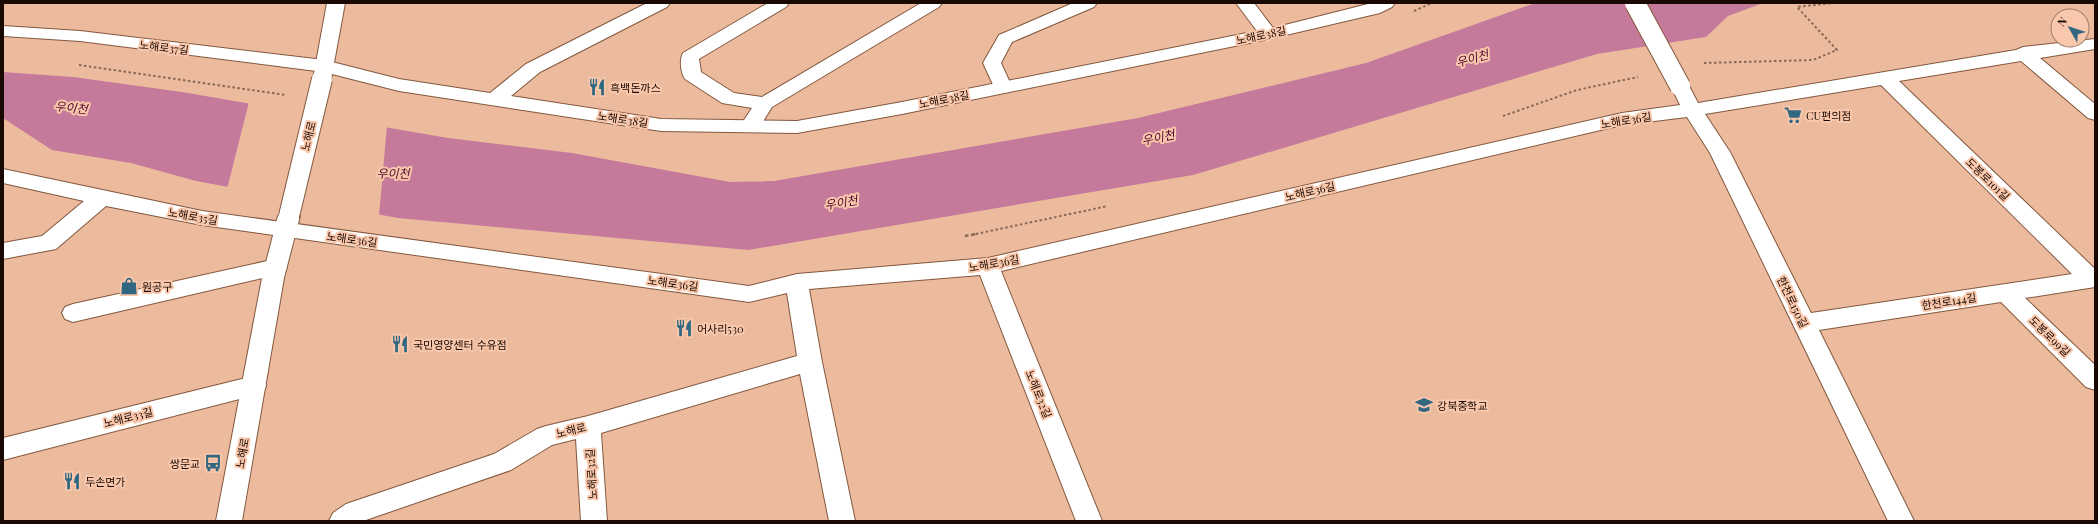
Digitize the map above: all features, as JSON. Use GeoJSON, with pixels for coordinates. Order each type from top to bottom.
{"type":"FeatureCollection","features":[{"type":"Feature","properties":{"kind":"street","name":"노해로"},"geometry":{"type":"LineString","coordinates":[[229,521],[276,267],[323,72],[336,3]]}},
{"type":"Feature","properties":{"kind":"street"},"geometry":{"type":"LineString","coordinates":[[495,99],[533,68],[661,3]]}},
{"type":"Feature","properties":{"kind":"street"},"geometry":{"type":"LineString","coordinates":[[765,103],[729,99],[692,76],[690,57],[780,3]]}},
{"type":"Feature","properties":{"kind":"street"},"geometry":{"type":"LineString","coordinates":[[750,126],[765,103],[933,3]]}},
{"type":"Feature","properties":{"kind":"street"},"geometry":{"type":"LineString","coordinates":[[1004,87],[992,63],[1005,39],[1088,3]]}},
{"type":"Feature","properties":{"kind":"street"},"geometry":{"type":"LineString","coordinates":[[1245,3],[1269,34]]}},
{"type":"Feature","properties":{"kind":"street","name":"노해로38길"},"geometry":{"type":"LineString","coordinates":[[323,72],[661,125],[797,127],[1269,34],[1374,9],[1386,3]]}},
{"type":"Feature","properties":{"kind":"street","name":"한천로150길"},"geometry":{"type":"LineString","coordinates":[[1635,3],[1693,111],[1720,152],[1901,521]]}},
{"type":"Feature","properties":{"kind":"street","name":"노해로37길"},"geometry":{"type":"LineString","coordinates":[[3,31],[80,36],[323,72]]}},
{"type":"Feature","properties":{"kind":"street"},"geometry":{"type":"LineString","coordinates":[[1693,111],[2023,54],[2095,44]]}},
{"type":"Feature","properties":{"kind":"street"},"geometry":{"type":"LineString","coordinates":[[2023,54],[2095,114]]}},
{"type":"Feature","properties":{"kind":"street","name":"도봉로101길"},"geometry":{"type":"LineString","coordinates":[[1885,78],[2093,279]]}},
{"type":"Feature","properties":{"kind":"street","name":"노해로36길"},"geometry":{"type":"LineString","coordinates":[[287,223],[749,294],[797,282],[988,266],[1622,119],[1693,111]]}},
{"type":"Feature","properties":{"kind":"street","name":"노해로35길"},"geometry":{"type":"LineString","coordinates":[[3,176],[202,218],[287,223]]}},
{"type":"Feature","properties":{"kind":"street"},"geometry":{"type":"LineString","coordinates":[[3,251],[48,243],[102,198]]}},
{"type":"Feature","properties":{"kind":"street","name":"노해로32길"},"geometry":{"type":"LineString","coordinates":[[988,266],[1090,521]]}},
{"type":"Feature","properties":{"kind":"street"},"geometry":{"type":"LineString","coordinates":[[73,313],[276,267]]}},
{"type":"Feature","properties":{"kind":"street","name":"한천로144길"},"geometry":{"type":"LineString","coordinates":[[1804,323],[2093,279]]}},
{"type":"Feature","properties":{"kind":"street"},"geometry":{"type":"LineString","coordinates":[[797,282],[810,362],[842,521]]}},
{"type":"Feature","properties":{"kind":"street","name":"도봉로99길"},"geometry":{"type":"LineString","coordinates":[[2005,292],[2095,380]]}},
{"type":"Feature","properties":{"kind":"street","name":"노해로"},"geometry":{"type":"LineString","coordinates":[[342,521],[355,512],[502,462],[546,436],[588,426],[810,362]]}},
{"type":"Feature","properties":{"kind":"street","name":"노해로33길"},"geometry":{"type":"LineString","coordinates":[[3,449],[254,386]]}},
{"type":"Feature","properties":{"kind":"street","name":"노해로32길"},"geometry":{"type":"LineString","coordinates":[[588,426],[594,521]]}},
{"type":"Feature","properties":{"kind":"path"},"geometry":{"type":"LineString","coordinates":[[1698,64],[1813,60],[1837,50],[1797,7],[1833,3]]}},
{"type":"Feature","properties":{"kind":"path"},"geometry":{"type":"LineString","coordinates":[[1497,118],[1577,90],[1645,76]]}},
{"type":"Feature","properties":{"kind":"path"},"geometry":{"type":"LineString","coordinates":[[962,237],[1109,206]]}},
{"type":"Feature","properties":{"kind":"water","name":"우이천"},"geometry":{"type":"Polygon","coordinates":[[[1535,3],[1763,3],[1728,16],[1706,37],[1597,54],[1193,175],[748,250],[398,218],[196,181],[131,163],[52,150],[3,118],[3,72],[73,77],[182,92],[448,138],[572,153],[730,182],[774,181],[1138,118],[1366,63],[1535,3]]]}},
{"type":"Feature","properties":{"kind":"pier"},"geometry":{"type":"Polygon","coordinates":[[[249,102],[387,126],[379,216],[227,189],[249,102]]]}},
{"type":"Feature","properties":{"kind":"place","name":"흑백돈까스"},"geometry":{"type":"Point","coordinates":[597,87]}},
{"type":"Feature","properties":{"kind":"place","name":"CU편의점"},"geometry":{"type":"Point","coordinates":[1793,115]}},
{"type":"Feature","properties":{"kind":"place","name":"원공구"},"geometry":{"type":"Point","coordinates":[129,286]}},
{"type":"Feature","properties":{"kind":"place","name":"어사리530"},"geometry":{"type":"Point","coordinates":[684,328]}},
{"type":"Feature","properties":{"kind":"place","name":"국민영양센터 수유점"},"geometry":{"type":"Point","coordinates":[400,344]}},
{"type":"Feature","properties":{"kind":"place","name":"강북중학교"},"geometry":{"type":"Point","coordinates":[1424,405]}},
{"type":"Feature","properties":{"kind":"place","name":"쌍문교"},"geometry":{"type":"Point","coordinates":[213,463]}},
{"type":"Feature","properties":{"kind":"place","name":"두손면가"},"geometry":{"type":"Point","coordinates":[72,481]}}]}
